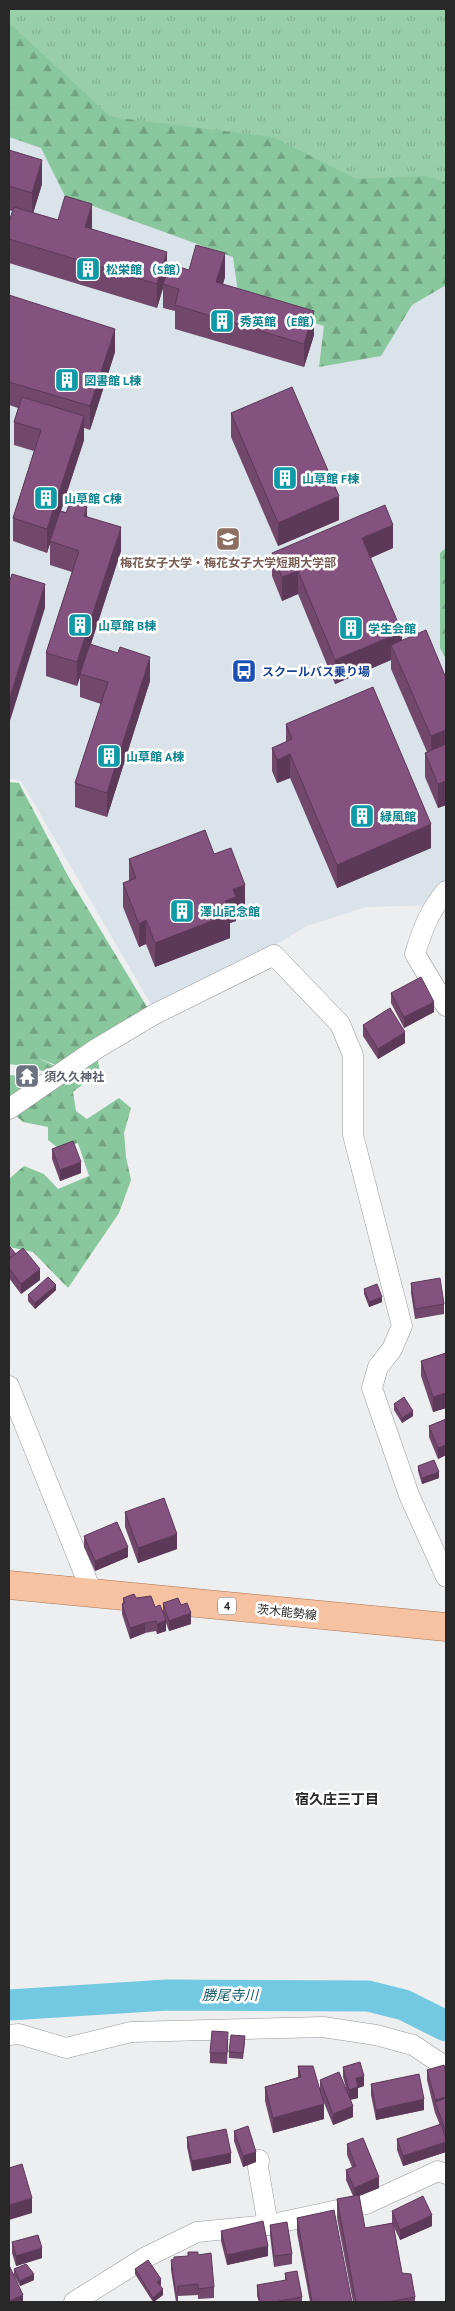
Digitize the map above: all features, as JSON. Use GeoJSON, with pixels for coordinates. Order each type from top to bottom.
{"type":"FeatureCollection","features":[{"type":"Feature","properties":{"kind":"main road","name":"茨木能勢線"},"geometry":{"type":"LineString","coordinates":[[9,1585],[446,1627]]}},
{"type":"Feature","properties":{"kind":"street"},"geometry":{"type":"LineString","coordinates":[[446,891],[435,905],[423,928],[415,954],[446,1006]]}},
{"type":"Feature","properties":{"kind":"street"},"geometry":{"type":"LineString","coordinates":[[9,1108],[96,1049],[154,1014],[274,956],[340,1024],[353,1055],[353,1135],[402,1326],[392,1349],[378,1367],[372,1388],[409,1495],[446,1577]]}},
{"type":"Feature","properties":{"kind":"street"},"geometry":{"type":"LineString","coordinates":[[9,1386],[92,1593]]}},
{"type":"Feature","properties":{"kind":"street"},"geometry":{"type":"LineString","coordinates":[[9,2035],[19,2034],[66,2048],[131,2032],[323,2027],[376,2034],[413,2045],[446,2067]]}},
{"type":"Feature","properties":{"kind":"street"},"geometry":{"type":"LineString","coordinates":[[259,2160],[258,2167],[268,2225]]}},
{"type":"Feature","properties":{"kind":"street"},"geometry":{"type":"LineString","coordinates":[[74,2302],[100,2295],[146,2256],[197,2232],[268,2225],[366,2204],[443,2171]]}},
{"type":"Feature","properties":{"kind":"shaded area","name":"梅花女子大学・梅花女子大学短期大学部"},"geometry":{"type":"Polygon","coordinates":[[[9,120],[446,270],[446,891],[435,905],[366,907],[307,926],[265,951],[152,1006],[21,781],[9,778],[9,120]]]}},
{"type":"Feature","properties":{"kind":"green space"},"geometry":{"type":"Polygon","coordinates":[[[9,9],[446,9],[446,239],[98,133],[9,31],[9,9]]]}},
{"type":"Feature","properties":{"kind":"green space"},"geometry":{"type":"Polygon","coordinates":[[[9,23],[111,117],[273,137],[356,179],[426,176],[446,182],[446,285],[412,305],[381,356],[319,367],[324,326],[239,299],[233,257],[65,196],[41,148],[9,137],[9,23]]]}},
{"type":"Feature","properties":{"kind":"green space"},"geometry":{"type":"Polygon","coordinates":[[[446,548],[446,659],[440,648],[440,553],[446,548]]]}},
{"type":"Feature","properties":{"kind":"green space"},"geometry":{"type":"Polygon","coordinates":[[[9,782],[19,783],[68,876],[147,1007],[59,1066],[37,1058],[58,1067],[47,1074],[37,1068],[9,1064],[9,782]]]}},
{"type":"Feature","properties":{"kind":"green space"},"geometry":{"type":"Polygon","coordinates":[[[97,1057],[100,1071],[73,1092],[76,1111],[87,1119],[119,1098],[131,1108],[124,1133],[126,1157],[131,1180],[119,1213],[68,1288],[33,1252],[9,1247],[9,1179],[24,1166],[44,1174],[58,1189],[89,1176],[78,1143],[58,1148],[48,1140],[48,1127],[23,1122],[14,1114],[97,1057]]]}},
{"type":"Feature","properties":{"kind":"green space"},"geometry":{"type":"Polygon","coordinates":[[[9,1075],[19,1076],[31,1085],[9,1099],[9,1075]]]}},
{"type":"Feature","properties":{"kind":"building"},"geometry":{"type":"Polygon","coordinates":[[[9,150],[42,160],[32,193],[9,186],[9,150]]]}},
{"type":"Feature","properties":{"kind":"building"},"geometry":{"type":"Polygon","coordinates":[[[65,196],[92,204],[85,227],[167,252],[157,284],[9,239],[9,222],[14,207],[58,220],[65,196]]]}},
{"type":"Feature","properties":{"kind":"building"},"geometry":{"type":"Polygon","coordinates":[[[196,245],[225,253],[216,282],[314,311],[304,344],[175,305],[179,289],[163,284],[170,264],[189,270],[196,245]]]}},
{"type":"Feature","properties":{"kind":"building"},"geometry":{"type":"Polygon","coordinates":[[[9,295],[115,329],[90,406],[9,382],[9,295]]]}},
{"type":"Feature","properties":{"kind":"building","name":"山草館 F棟"},"geometry":{"type":"Polygon","coordinates":[[[292,387],[339,496],[278,523],[231,413],[292,387]]]}},
{"type":"Feature","properties":{"kind":"building","name":"山草館 C棟"},"geometry":{"type":"Polygon","coordinates":[[[22,397],[84,416],[47,529],[13,518],[41,430],[14,422],[22,397]]]}},
{"type":"Feature","properties":{"kind":"building","name":"山草館 B棟"},"geometry":{"type":"Polygon","coordinates":[[[70,502],[87,507],[84,516],[121,527],[77,662],[46,653],[79,551],[50,541],[60,511],[66,513],[70,502]]]}},
{"type":"Feature","properties":{"kind":"building","name":"学生会館"},"geometry":{"type":"Polygon","coordinates":[[[385,505],[393,525],[362,538],[402,632],[335,660],[298,571],[282,577],[272,553],[385,505]]]}},
{"type":"Feature","properties":{"kind":"building"},"geometry":{"type":"Polygon","coordinates":[[[12,574],[45,584],[9,700],[9,583],[12,574]]]}},
{"type":"Feature","properties":{"kind":"building"},"geometry":{"type":"Polygon","coordinates":[[[426,630],[446,678],[446,730],[431,736],[391,645],[426,630]]]}},
{"type":"Feature","properties":{"kind":"building","name":"山草館 A棟"},"geometry":{"type":"Polygon","coordinates":[[[90,644],[118,653],[120,647],[150,657],[107,793],[75,783],[108,682],[80,674],[90,644]]]}},
{"type":"Feature","properties":{"kind":"building","name":"緑風館"},"geometry":{"type":"Polygon","coordinates":[[[373,687],[431,824],[337,865],[290,754],[277,760],[272,748],[292,739],[286,724],[373,687]]]}},
{"type":"Feature","properties":{"kind":"building"},"geometry":{"type":"Polygon","coordinates":[[[446,744],[446,781],[438,784],[425,753],[446,744]]]}},
{"type":"Feature","properties":{"kind":"building","name":"澤山記念館"},"geometry":{"type":"Polygon","coordinates":[[[205,830],[214,854],[231,848],[245,885],[233,889],[236,897],[225,901],[230,914],[155,943],[146,920],[139,924],[123,883],[136,878],[129,859],[205,830]]]}},
{"type":"Feature","properties":{"kind":"building"},"geometry":{"type":"Polygon","coordinates":[[[421,977],[434,1002],[404,1017],[391,993],[421,977]]]}},
{"type":"Feature","properties":{"kind":"building"},"geometry":{"type":"Polygon","coordinates":[[[390,1008],[405,1032],[378,1049],[363,1025],[390,1008]]]}},
{"type":"Feature","properties":{"kind":"building"},"geometry":{"type":"Polygon","coordinates":[[[73,1141],[81,1162],[60,1170],[52,1149],[73,1141]]]}},
{"type":"Feature","properties":{"kind":"building"},"geometry":{"type":"Polygon","coordinates":[[[9,1248],[16,1254],[9,1259],[9,1248]]]}},
{"type":"Feature","properties":{"kind":"building"},"geometry":{"type":"Polygon","coordinates":[[[23,1248],[40,1269],[21,1284],[9,1268],[9,1259],[23,1248]]]}},
{"type":"Feature","properties":{"kind":"building"},"geometry":{"type":"Polygon","coordinates":[[[48,1277],[56,1285],[35,1303],[28,1295],[48,1277]]]}},
{"type":"Feature","properties":{"kind":"building"},"geometry":{"type":"Polygon","coordinates":[[[440,1278],[444,1304],[415,1309],[411,1283],[440,1278]]]}},
{"type":"Feature","properties":{"kind":"building"},"geometry":{"type":"Polygon","coordinates":[[[377,1284],[382,1297],[369,1302],[364,1289],[377,1284]]]}},
{"type":"Feature","properties":{"kind":"building"},"geometry":{"type":"Polygon","coordinates":[[[446,1353],[446,1393],[433,1397],[421,1361],[446,1353]]]}},
{"type":"Feature","properties":{"kind":"building"},"geometry":{"type":"Polygon","coordinates":[[[404,1397],[413,1411],[402,1418],[394,1404],[404,1397]]]}},
{"type":"Feature","properties":{"kind":"building"},"geometry":{"type":"Polygon","coordinates":[[[446,1419],[446,1445],[438,1448],[429,1426],[446,1419]]]}},
{"type":"Feature","properties":{"kind":"building"},"geometry":{"type":"Polygon","coordinates":[[[434,1460],[439,1472],[422,1478],[418,1466],[434,1460]]]}},
{"type":"Feature","properties":{"kind":"building"},"geometry":{"type":"Polygon","coordinates":[[[164,1498],[177,1534],[138,1548],[125,1512],[164,1498]]]}},
{"type":"Feature","properties":{"kind":"building"},"geometry":{"type":"Polygon","coordinates":[[[117,1522],[128,1547],[95,1561],[84,1536],[117,1522]]]}},
{"type":"Feature","properties":{"kind":"building"},"geometry":{"type":"Polygon","coordinates":[[[134,1594],[136,1598],[151,1596],[155,1607],[160,1605],[166,1620],[157,1624],[156,1621],[130,1628],[122,1604],[125,1603],[123,1598],[134,1594]]]}},
{"type":"Feature","properties":{"kind":"building"},"geometry":{"type":"Polygon","coordinates":[[[178,1598],[181,1605],[187,1603],[191,1613],[169,1621],[163,1603],[178,1598]]]}},
{"type":"Feature","properties":{"kind":"building"},"geometry":{"type":"Polygon","coordinates":[[[212,2031],[228,2032],[227,2053],[210,2053],[212,2031]]]}},
{"type":"Feature","properties":{"kind":"building"},"geometry":{"type":"Polygon","coordinates":[[[231,2035],[245,2036],[243,2053],[229,2052],[231,2035]]]}},
{"type":"Feature","properties":{"kind":"building"},"geometry":{"type":"Polygon","coordinates":[[[360,2062],[364,2076],[356,2078],[358,2087],[349,2090],[343,2067],[360,2062]]]}},
{"type":"Feature","properties":{"kind":"building"},"geometry":{"type":"Polygon","coordinates":[[[444,2065],[446,2097],[435,2100],[427,2070],[444,2065]]]}},
{"type":"Feature","properties":{"kind":"building"},"geometry":{"type":"Polygon","coordinates":[[[298,2066],[313,2066],[324,2104],[273,2118],[265,2087],[301,2077],[298,2066]]]}},
{"type":"Feature","properties":{"kind":"building"},"geometry":{"type":"Polygon","coordinates":[[[339,2072],[353,2106],[333,2114],[320,2080],[339,2072]]]}},
{"type":"Feature","properties":{"kind":"building"},"geometry":{"type":"Polygon","coordinates":[[[419,2074],[424,2099],[376,2110],[371,2084],[419,2074]]]}},
{"type":"Feature","properties":{"kind":"building"},"geometry":{"type":"Polygon","coordinates":[[[446,2098],[446,2132],[435,2102],[446,2098]]]}},
{"type":"Feature","properties":{"kind":"building"},"geometry":{"type":"Polygon","coordinates":[[[441,2124],[446,2142],[403,2156],[397,2139],[441,2124]]]}},
{"type":"Feature","properties":{"kind":"building"},"geometry":{"type":"Polygon","coordinates":[[[248,2126],[256,2152],[243,2156],[234,2131],[248,2126]]]}},
{"type":"Feature","properties":{"kind":"building"},"geometry":{"type":"Polygon","coordinates":[[[226,2129],[231,2153],[192,2161],[187,2137],[226,2129]]]}},
{"type":"Feature","properties":{"kind":"building"},"geometry":{"type":"Polygon","coordinates":[[[363,2138],[379,2177],[354,2188],[346,2170],[356,2166],[347,2144],[363,2138]]]}},
{"type":"Feature","properties":{"kind":"building"},"geometry":{"type":"Polygon","coordinates":[[[22,2164],[32,2198],[9,2205],[9,2168],[22,2164]]]}},
{"type":"Feature","properties":{"kind":"building"},"geometry":{"type":"Polygon","coordinates":[[[359,2195],[365,2228],[393,2223],[402,2273],[411,2274],[415,2297],[387,2302],[356,2302],[337,2199],[359,2195]]]}},
{"type":"Feature","properties":{"kind":"building"},"geometry":{"type":"Polygon","coordinates":[[[423,2196],[432,2215],[400,2230],[392,2211],[423,2196]]]}},
{"type":"Feature","properties":{"kind":"building"},"geometry":{"type":"Polygon","coordinates":[[[334,2210],[352,2302],[312,2302],[297,2218],[334,2210]]]}},
{"type":"Feature","properties":{"kind":"building"},"geometry":{"type":"Polygon","coordinates":[[[263,2221],[268,2246],[227,2255],[221,2231],[263,2221]]]}},
{"type":"Feature","properties":{"kind":"building"},"geometry":{"type":"Polygon","coordinates":[[[287,2222],[292,2254],[274,2256],[270,2225],[287,2222]]]}},
{"type":"Feature","properties":{"kind":"building"},"geometry":{"type":"Polygon","coordinates":[[[38,2235],[42,2248],[16,2256],[12,2242],[38,2235]]]}},
{"type":"Feature","properties":{"kind":"building"},"geometry":{"type":"Polygon","coordinates":[[[188,2252],[198,2252],[198,2255],[211,2253],[214,2287],[198,2289],[198,2284],[178,2286],[178,2293],[176,2293],[171,2260],[174,2257],[188,2256],[188,2252]]]}},
{"type":"Feature","properties":{"kind":"building"},"geometry":{"type":"Polygon","coordinates":[[[148,2260],[161,2279],[157,2282],[163,2289],[153,2298],[135,2269],[148,2260]]]}},
{"type":"Feature","properties":{"kind":"building"},"geometry":{"type":"Polygon","coordinates":[[[26,2264],[34,2274],[20,2281],[14,2269],[26,2264]]]}},
{"type":"Feature","properties":{"kind":"building"},"geometry":{"type":"Polygon","coordinates":[[[9,2265],[23,2295],[9,2301],[9,2265]]]}},
{"type":"Feature","properties":{"kind":"building"},"geometry":{"type":"Polygon","coordinates":[[[297,2271],[302,2297],[274,2302],[260,2302],[257,2285],[286,2280],[285,2273],[297,2271]]]}},
{"type":"Feature","properties":{"kind":"waterway","name":"勝尾寺川"},"geometry":{"type":"LineString","coordinates":[[9,2005],[167,1995],[368,1996],[404,2005],[446,2026]]}},
{"type":"Feature","properties":{"kind":"place","name":"松栄館 （S館）"},"geometry":{"type":"Point","coordinates":[88,269]}},
{"type":"Feature","properties":{"kind":"place","name":"秀英館 （E館）"},"geometry":{"type":"Point","coordinates":[222,321]}},
{"type":"Feature","properties":{"kind":"place","name":"図書館 L棟"},"geometry":{"type":"Point","coordinates":[67,380]}},
{"type":"Feature","properties":{"kind":"place","name":"山草館 F棟"},"geometry":{"type":"Point","coordinates":[285,478]}},
{"type":"Feature","properties":{"kind":"place","name":"山草館 C棟"},"geometry":{"type":"Point","coordinates":[46,498]}},
{"type":"Feature","properties":{"kind":"place","name":"梅花女子大学・梅花女子大学短期大学部"},"geometry":{"type":"Point","coordinates":[228,539]}},
{"type":"Feature","properties":{"kind":"place","name":"山草館 B棟"},"geometry":{"type":"Point","coordinates":[80,625]}},
{"type":"Feature","properties":{"kind":"place","name":"学生会館"},"geometry":{"type":"Point","coordinates":[351,628]}},
{"type":"Feature","properties":{"kind":"place","name":"スクールバス乗り場"},"geometry":{"type":"Point","coordinates":[244,671]}},
{"type":"Feature","properties":{"kind":"place","name":"山草館 A棟"},"geometry":{"type":"Point","coordinates":[109,756]}},
{"type":"Feature","properties":{"kind":"place","name":"緑風館"},"geometry":{"type":"Point","coordinates":[362,816]}},
{"type":"Feature","properties":{"kind":"place","name":"澤山記念館"},"geometry":{"type":"Point","coordinates":[182,911]}},
{"type":"Feature","properties":{"kind":"place","name":"須久久神社"},"geometry":{"type":"Point","coordinates":[27,1076]}},
{"type":"Feature","properties":{"kind":"district","name":"宿久庄三丁目"},"geometry":{"type":"Point","coordinates":[337,1799]}}]}
